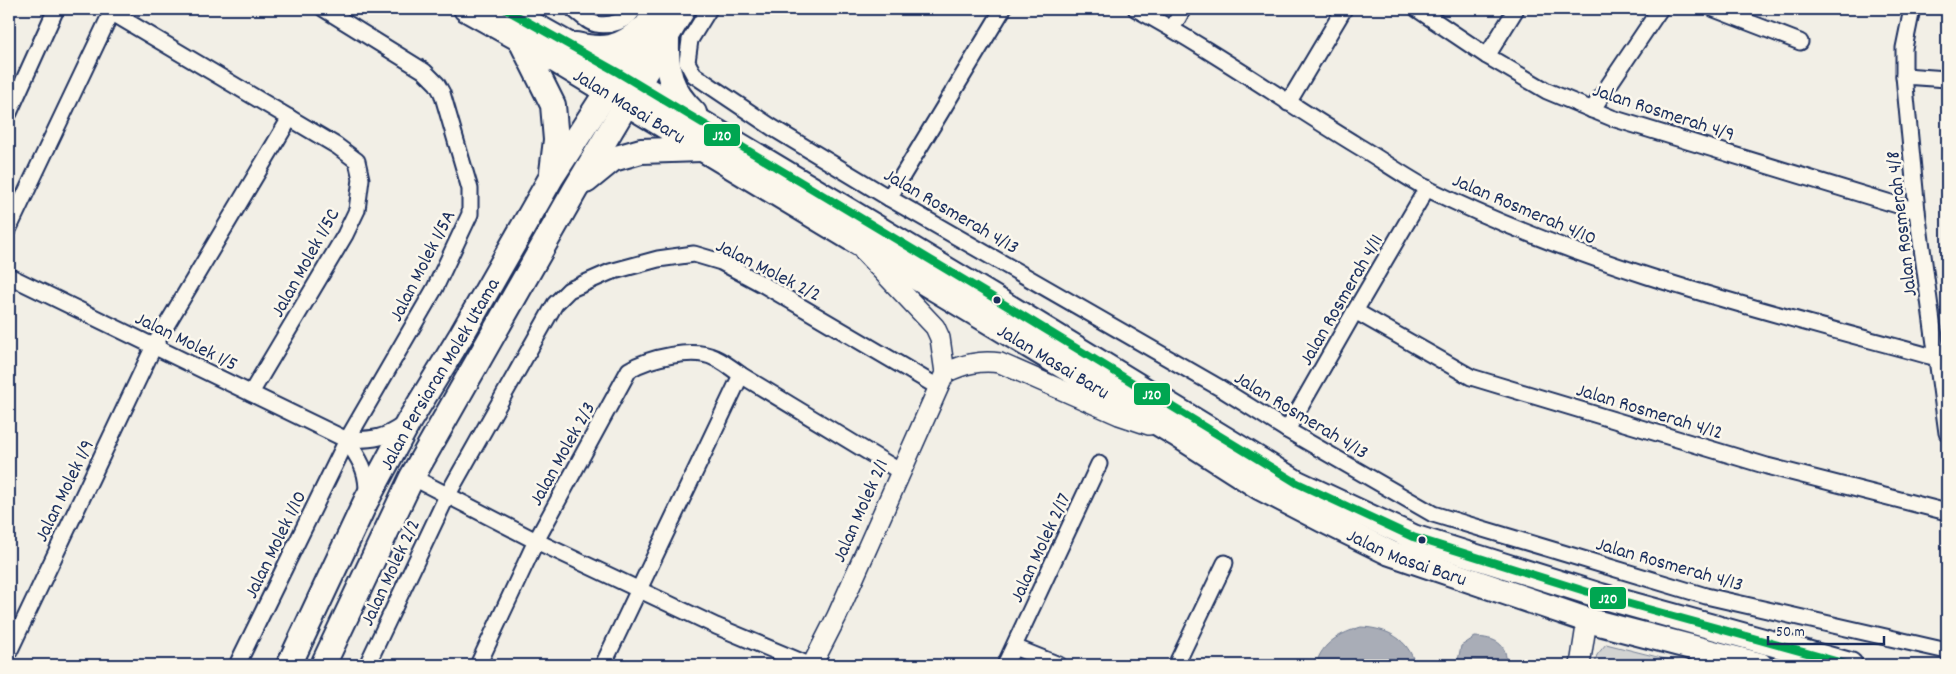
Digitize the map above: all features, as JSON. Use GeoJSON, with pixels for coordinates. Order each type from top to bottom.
{"type":"FeatureCollection","features":[{"type":"Feature","properties":{"kind":"main road","name":"Jalan Masai Baru"},"geometry":{"type":"LineString","coordinates":[[466,9],[520,39],[708,127],[1297,483],[1413,537],[1642,607],[1850,665]]}},
{"type":"Feature","properties":{"kind":"main road","name":"Jalan Masai Baru"},"geometry":{"type":"LineString","coordinates":[[505,9],[562,42],[702,150],[1176,434],[1259,487],[1390,553],[1587,620],[1760,665]]}},
{"type":"Feature","properties":{"kind":"main road"},"geometry":{"type":"LineString","coordinates":[[622,88],[667,38],[684,9]]}},
{"type":"Feature","properties":{"kind":"main road"},"geometry":{"type":"LineString","coordinates":[[562,42],[594,49],[611,48],[631,38],[646,14]]}},
{"type":"Feature","properties":{"kind":"main road"},"geometry":{"type":"LineString","coordinates":[[622,88],[646,14]]}},
{"type":"Feature","properties":{"kind":"main road"},"geometry":{"type":"LineString","coordinates":[[667,38],[669,77],[676,94],[708,127]]}},
{"type":"Feature","properties":{"kind":"main road"},"geometry":{"type":"LineString","coordinates":[[520,39],[553,105],[556,140],[551,178]]}},
{"type":"Feature","properties":{"kind":"main road","name":"Jalan Persiaran Molek Utama"},"geometry":{"type":"LineString","coordinates":[[289,665],[366,501],[408,421],[462,334],[551,178],[622,88]]}},
{"type":"Feature","properties":{"kind":"main road","name":"Jalan Persiaran Molek Utama"},"geometry":{"type":"LineString","coordinates":[[323,665],[412,477],[574,190],[622,88]]}},
{"type":"Feature","properties":{"kind":"main road"},"geometry":{"type":"LineString","coordinates":[[574,190],[613,160],[642,151],[702,150]]}},
{"type":"Feature","properties":{"kind":"main road"},"geometry":{"type":"LineString","coordinates":[[1587,620],[1596,609],[1608,604],[1642,607]]}},
{"type":"Feature","properties":{"kind":"street"},"geometry":{"type":"LineString","coordinates":[[9,112],[56,9]]}},
{"type":"Feature","properties":{"kind":"street","name":"Jalan Molek 1/5A"},"geometry":{"type":"LineString","coordinates":[[324,9],[424,71],[437,84],[442,93],[472,200],[470,214],[435,288],[347,440]]}},
{"type":"Feature","properties":{"kind":"street"},"geometry":{"type":"LineString","coordinates":[[572,9],[595,24],[615,24],[631,14],[646,14]]}},
{"type":"Feature","properties":{"kind":"street","name":"Jalan Rosmerah 4/13"},"geometry":{"type":"LineString","coordinates":[[708,9],[690,40],[687,62],[694,75],[773,128],[889,198],[1220,388],[1288,430],[1433,514],[1706,596],[1947,651]]}},
{"type":"Feature","properties":{"kind":"street"},"geometry":{"type":"LineString","coordinates":[[889,198],[1003,9]]}},
{"type":"Feature","properties":{"kind":"street","name":"Jalan Rosmerah 4/10"},"geometry":{"type":"LineString","coordinates":[[1136,9],[1172,28],[1288,103],[1427,188],[1500,222],[1647,277],[1937,358]]}},
{"type":"Feature","properties":{"kind":"street"},"geometry":{"type":"LineString","coordinates":[[1172,28],[1183,9]]}},
{"type":"Feature","properties":{"kind":"street"},"geometry":{"type":"LineString","coordinates":[[1288,103],[1344,9]]}},
{"type":"Feature","properties":{"kind":"street","name":"Jalan Rosmerah 4/9"},"geometry":{"type":"LineString","coordinates":[[1417,9],[1487,56],[1546,91],[1592,110],[1612,118],[1917,211]]}},
{"type":"Feature","properties":{"kind":"street"},"geometry":{"type":"LineString","coordinates":[[1487,56],[1516,9]]}},
{"type":"Feature","properties":{"kind":"street"},"geometry":{"type":"LineString","coordinates":[[1592,110],[1660,9]]}},
{"type":"Feature","properties":{"kind":"street"},"geometry":{"type":"LineString","coordinates":[[1714,9],[1800,42]]}},
{"type":"Feature","properties":{"kind":"street","name":"Jalan Rosmerah 4/8"},"geometry":{"type":"LineString","coordinates":[[1912,9],[1904,48],[1904,76],[1917,211],[1937,358],[1943,374],[1947,433]]}},
{"type":"Feature","properties":{"kind":"street"},"geometry":{"type":"LineString","coordinates":[[9,228],[112,11]]}},
{"type":"Feature","properties":{"kind":"street","name":"Jalan Molek 1/5C"},"geometry":{"type":"LineString","coordinates":[[112,11],[338,146],[357,161],[361,179],[357,210],[346,235],[251,393]]}},
{"type":"Feature","properties":{"kind":"street"},"geometry":{"type":"LineString","coordinates":[[1904,76],[1947,79]]}},
{"type":"Feature","properties":{"kind":"street"},"geometry":{"type":"LineString","coordinates":[[154,346],[290,118]]}},
{"type":"Feature","properties":{"kind":"street","name":"Jalan Rosmerah 4/11"},"geometry":{"type":"LineString","coordinates":[[1288,430],[1427,188]]}},
{"type":"Feature","properties":{"kind":"street"},"geometry":{"type":"LineString","coordinates":[[850,237],[935,327],[940,338],[942,380]]}},
{"type":"Feature","properties":{"kind":"street","name":"Jalan Molek 2/2"},"geometry":{"type":"LineString","coordinates":[[367,665],[447,496],[555,304],[569,290],[610,272],[658,259],[694,254],[721,262],[942,380]]}},
{"type":"Feature","properties":{"kind":"street","name":"Jalan Molek 1/5"},"geometry":{"type":"LineString","coordinates":[[9,276],[347,440],[377,439],[388,436],[408,421]]}},
{"type":"Feature","properties":{"kind":"street","name":"Jalan Rosmerah 4/12"},"geometry":{"type":"LineString","coordinates":[[1355,311],[1471,377],[1767,466],[1947,512]]}},
{"type":"Feature","properties":{"kind":"street","name":"Jalan Molek 1/9"},"geometry":{"type":"LineString","coordinates":[[9,652],[154,346]]}},
{"type":"Feature","properties":{"kind":"street","name":"Jalan Molek 2/3"},"geometry":{"type":"LineString","coordinates":[[478,665],[536,541],[629,370],[640,363],[697,352],[716,358],[902,472]]}},
{"type":"Feature","properties":{"kind":"street"},"geometry":{"type":"LineString","coordinates":[[942,380],[961,365],[986,361],[1000,363],[1119,415],[1176,434]]}},
{"type":"Feature","properties":{"kind":"street"},"geometry":{"type":"LineString","coordinates":[[603,665],[741,375]]}},
{"type":"Feature","properties":{"kind":"street","name":"Jalan Molek 2/1"},"geometry":{"type":"LineString","coordinates":[[811,665],[902,472],[942,380]]}},
{"type":"Feature","properties":{"kind":"street"},"geometry":{"type":"LineString","coordinates":[[347,440],[366,471],[368,482],[366,501]]}},
{"type":"Feature","properties":{"kind":"street","name":"Jalan Molek 1/10"},"geometry":{"type":"LineString","coordinates":[[237,665],[347,440]]}},
{"type":"Feature","properties":{"kind":"street","name":"Jalan Molek 2/17"},"geometry":{"type":"LineString","coordinates":[[1005,665],[1099,464]]}},
{"type":"Feature","properties":{"kind":"street"},"geometry":{"type":"LineString","coordinates":[[412,477],[536,541],[716,626],[811,665]]}},
{"type":"Feature","properties":{"kind":"street"},"geometry":{"type":"LineString","coordinates":[[1176,665],[1225,563]]}},
{"type":"Feature","properties":{"kind":"street"},"geometry":{"type":"LineString","coordinates":[[1580,665],[1587,620]]}},
{"type":"Feature","properties":{"kind":"street"},"geometry":{"type":"LineString","coordinates":[[1014,647],[1059,665]]}},
{"type":"Feature","properties":{"kind":"shaded area"},"geometry":{"type":"Polygon","coordinates":[[[1361,627],[1380,630],[1396,637],[1408,648],[1415,665],[1316,665],[1327,645],[1346,632],[1361,627]]]}},
{"type":"Feature","properties":{"kind":"shaded area"},"geometry":{"type":"Polygon","coordinates":[[[1475,637],[1494,640],[1499,643],[1505,651],[1506,665],[1457,665],[1461,646],[1475,637]]]}},
{"type":"Feature","properties":{"kind":"shaded area"},"geometry":{"type":"Polygon","coordinates":[[[1606,644],[1689,665],[1594,665],[1597,655],[1606,644]]]}},
{"type":"Feature","properties":{"kind":"transit line","name":"J20"},"geometry":{"type":"LineString","coordinates":[[505,9],[619,73],[994,298],[1297,483],[1413,537],[1601,596],[1850,665]]}}]}
